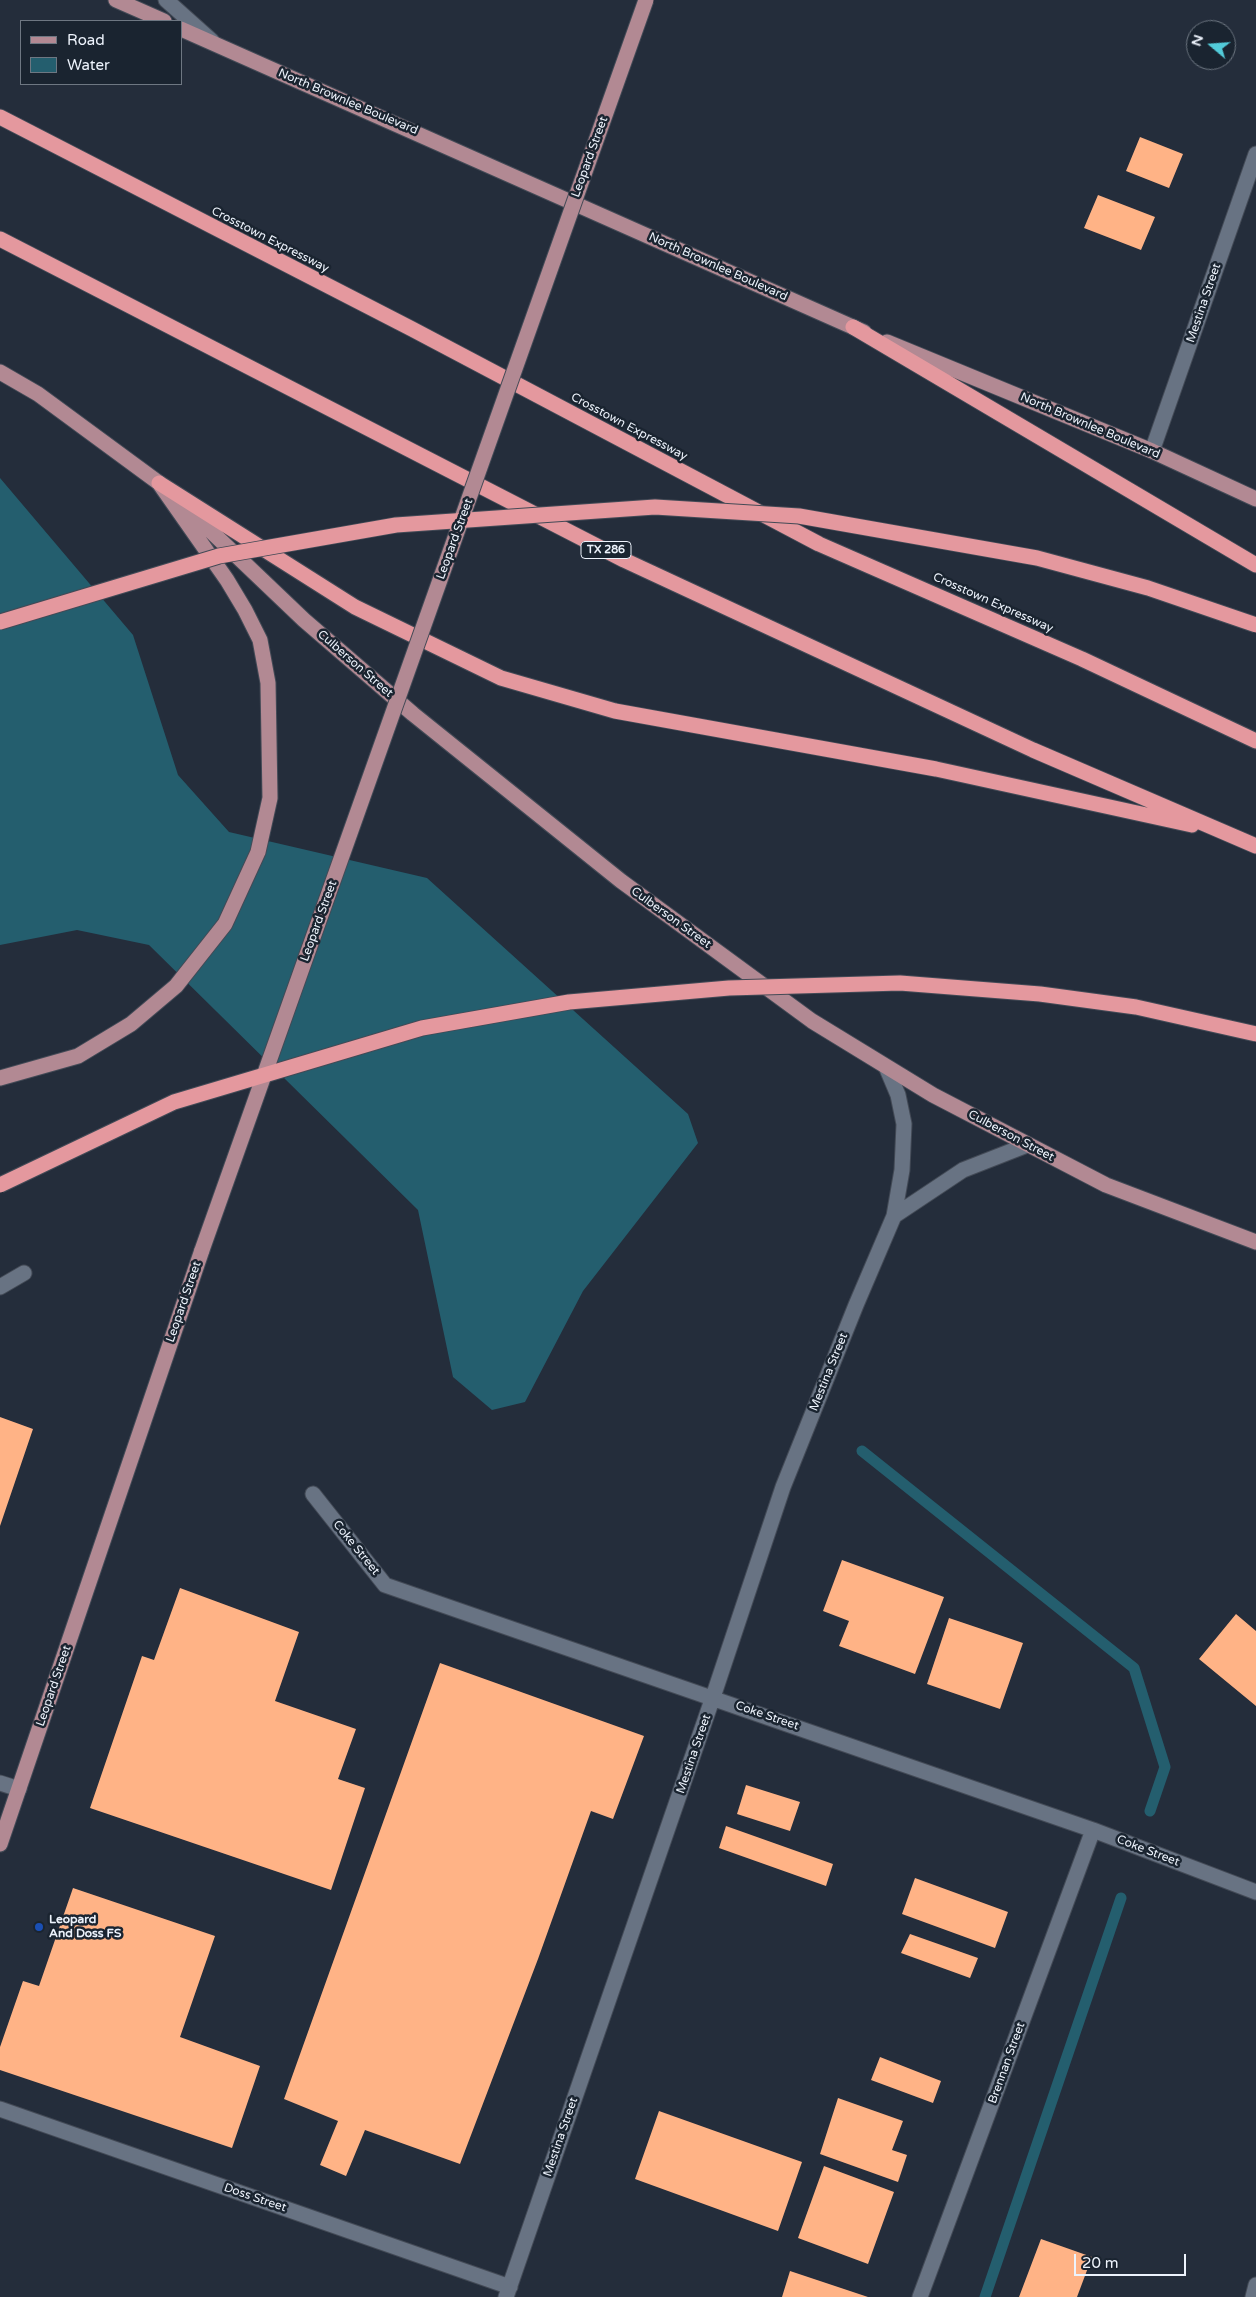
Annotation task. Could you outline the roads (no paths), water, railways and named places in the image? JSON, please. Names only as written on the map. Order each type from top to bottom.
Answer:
[{"type":"highway","name":"Crosstown Expressway","points":[[0,117],[420,334],[818,544],[1082,659],[1256,741]]},
{"type":"highway","name":"TX 286","points":[[0,238],[624,560],[1024,746],[1256,846]]},
{"type":"highway","points":[[853,327],[1256,565]]},
{"type":"highway","points":[[159,483],[355,607],[501,678],[615,711],[936,769],[1226,832]]},
{"type":"highway","points":[[0,622],[219,556],[396,524],[656,507],[799,516],[1037,558],[1148,588],[1256,625]]},
{"type":"highway","points":[[0,1185],[174,1102],[422,1028],[569,1002],[729,988],[900,983],[1040,994],[1136,1007],[1256,1034]]},
{"type":"main road","points":[[116,0],[162,20]]},
{"type":"main road","name":"Leopard Street","points":[[0,1844],[202,1250],[646,0]]},
{"type":"main road","name":"North Brownlee Boulevard","points":[[182,29],[415,131],[853,327],[1152,451],[1256,499]]},
{"type":"main road","points":[[0,372],[38,394],[159,483],[236,595],[260,640],[268,683],[270,798],[258,852],[225,924],[176,986],[131,1024],[78,1056],[0,1078]]},
{"type":"main road","name":"Culberson Street","points":[[159,483],[304,620],[421,720],[621,881],[812,1021],[887,1069],[1027,1145],[1106,1185],[1256,1242]]},
{"type":"street","points":[[166,0],[214,44]]},
{"type":"street","name":"Mestina Street","points":[[1152,451],[1256,154]]},
{"type":"street","name":"Mestina Street","points":[[508,2292],[713,1697],[783,1487],[894,1216],[902,1170],[904,1124],[898,1095],[887,1069]]},
{"type":"street","points":[[894,1216],[963,1170],[1027,1145]]},
{"type":"street","points":[[0,1287],[24,1273]]},
{"type":"street","name":"Coke Street","points":[[312,1494],[385,1585],[1093,1830],[1256,1892]]},
{"type":"street","points":[[0,1783],[18,1789]]},
{"type":"street","name":"Brennan Street","points":[[920,2297],[1093,1830]]},
{"type":"street","name":"Doss Street","points":[[0,2109],[508,2292]]},
{"type":"street","points":[[1253,2297],[1256,2285]]},
{"type":"water","points":[[0,478],[133,635],[178,775],[229,832],[427,878],[688,1114],[698,1143],[583,1291],[525,1402],[492,1410],[453,1377],[418,1210],[149,945],[77,930],[0,945]]},
{"type":"waterway","points":[[862,1451],[1134,1668],[1165,1767],[1150,1811]]},
{"type":"waterway","points":[[985,2297],[1121,1898]]},
{"type":"place","name":"Leopard And Doss FS","points":[[39,1927]]}]
